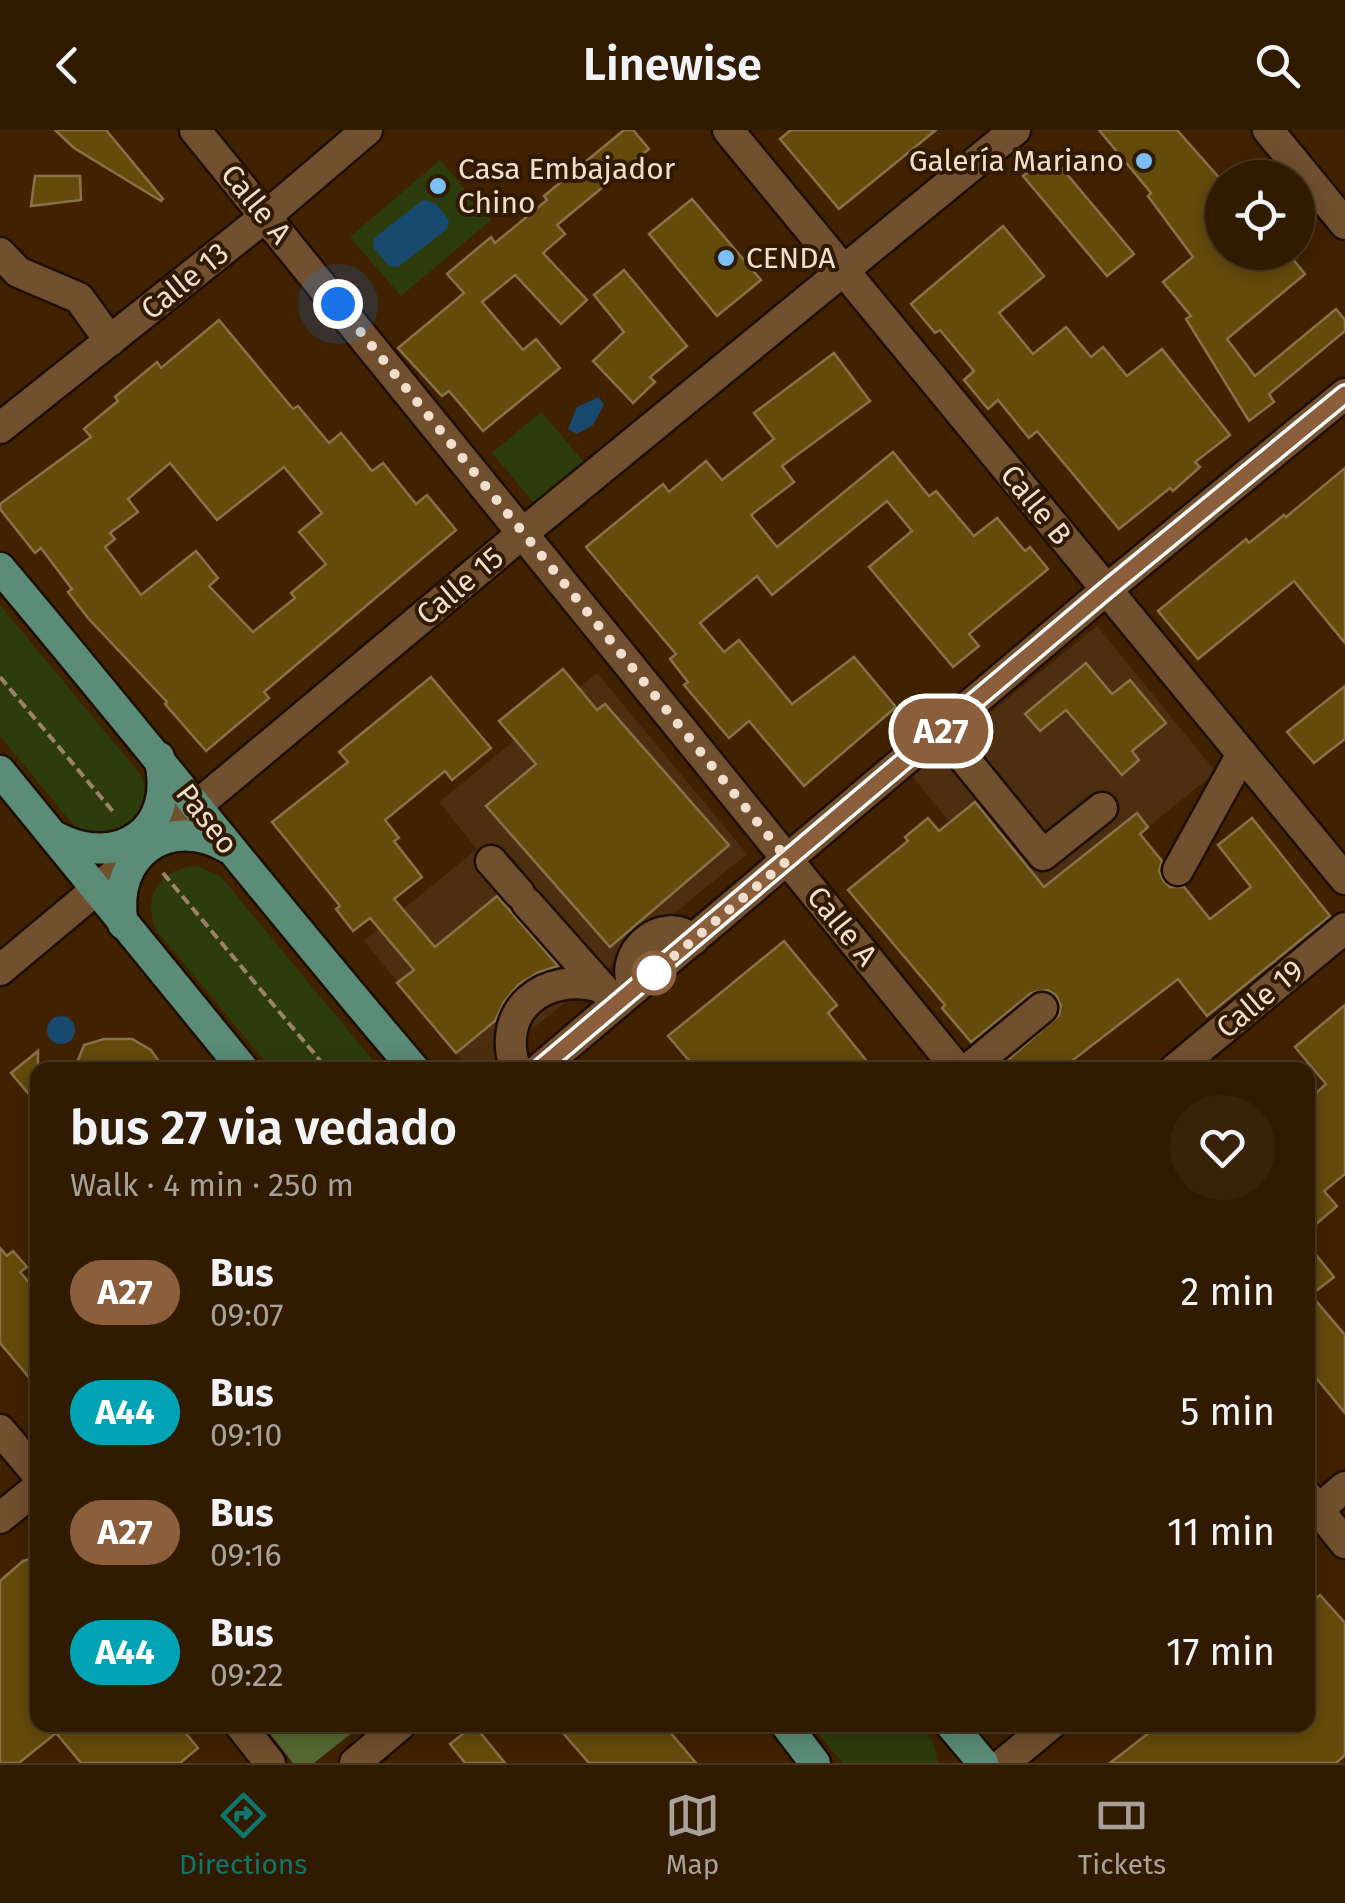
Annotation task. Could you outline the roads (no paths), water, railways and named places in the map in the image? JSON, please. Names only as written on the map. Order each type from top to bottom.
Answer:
[{"type":"main road","name":"Paseo","points":[[0,568],[408,1062]]},
{"type":"main road","points":[[123,924],[122,882],[163,800],[165,778],[159,756]]},
{"type":"main road","points":[[0,771],[237,1062]]},
{"type":"main road","points":[[56,837],[75,847],[97,851],[190,834],[212,839],[231,850]]},
{"type":"main road","points":[[792,1732],[816,1763]]},
{"type":"main road","points":[[959,1741],[983,1763]]},
{"type":"street","name":"Calle A","points":[[195,130],[952,1062]]},
{"type":"street","name":"Calle 13","points":[[0,428],[266,216],[367,130]]},
{"type":"street","name":"Calle B","points":[[728,130],[1345,879]]},
{"type":"street","name":"Calle 15","points":[[0,970],[96,890],[140,845],[196,806],[1015,130]]},
{"type":"street","points":[[1268,130],[1345,224]]},
{"type":"street","points":[[0,253],[18,272],[79,298],[110,341]]},
{"type":"street","points":[[546,1062],[618,993],[693,940],[1106,590],[1345,394]]},
{"type":"street","points":[[941,730],[1042,856],[1102,808]]},
{"type":"street","points":[[1178,870],[1242,754]]},
{"type":"street","points":[[491,862],[618,993]]},
{"type":"street","name":"Calle 19","points":[[1184,1062],[1345,928]]},
{"type":"street","points":[[514,1062],[510,1038],[516,1015],[550,985],[569,982],[618,993]]},
{"type":"street","points":[[977,1062],[1042,1008]]},
{"type":"street","points":[[0,1430],[30,1466]]},
{"type":"street","points":[[1315,1506],[1345,1487]]},
{"type":"street","points":[[0,1518],[30,1494]]},
{"type":"street","points":[[1315,1513],[1345,1544]]},
{"type":"street","points":[[246,1732],[270,1763]]},
{"type":"street","points":[[355,1763],[392,1732]]},
{"type":"street","points":[[1004,1763],[1042,1732]]},
{"type":"water","points":[[423,200],[435,203],[449,220],[447,229],[398,267],[389,266],[373,247],[374,238]]},
{"type":"water","points":[[599,397],[604,405],[593,425],[577,434],[568,429],[577,407]]},
{"type":"water","points":[[61,1016],[71,1020],[75,1030],[71,1040],[61,1044],[51,1040],[47,1030],[51,1020]]},
{"type":"place","name":"Galería Mariano","points":[[1144,161]]},
{"type":"place","name":"Casa Embajador Chino","points":[[438,186]]},
{"type":"place","name":"CENDA","points":[[726,258]]}]
